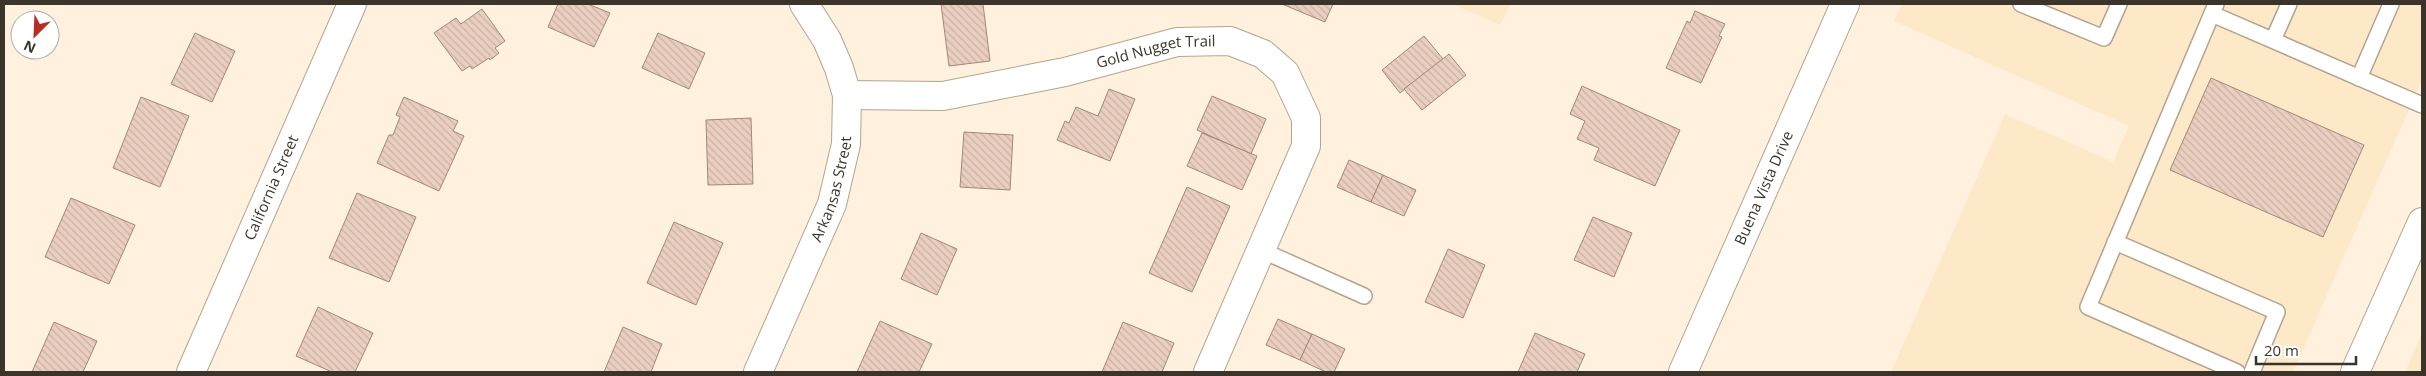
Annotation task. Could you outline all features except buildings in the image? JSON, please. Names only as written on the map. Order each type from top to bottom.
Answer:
[{"type":"street","name":"California Street","points":[[191,372],[352,4]]},
{"type":"street","name":"Arkansas Street","points":[[758,372],[832,204],[846,144],[847,96],[839,68],[827,40],[804,4]]},
{"type":"street","name":"Buena Vista Drive","points":[[1683,372],[1846,4]]},
{"type":"street","name":"Gold Nugget Trail","points":[[847,96],[943,96],[1065,72],[1177,42],[1230,41],[1264,54],[1285,74],[1306,118],[1306,146],[1208,372]]},
{"type":"street","points":[[2356,372],[2422,222]]},
{"type":"lane","points":[[2021,4],[2104,38],[2120,4]]},
{"type":"lane","points":[[2273,40],[2288,4]]},
{"type":"lane","points":[[2360,78],[2391,4]]},
{"type":"lane","points":[[2237,372],[2088,307],[2214,9],[2273,40],[2422,106]]},
{"type":"lane","points":[[2115,242],[2277,312],[2252,372]]},
{"type":"lane","points":[[1261,250],[1364,296]]},
{"type":"shaded area","points":[[1452,4],[1510,4],[1500,25]]},
{"type":"shaded area","points":[[1902,4],[2422,4],[2422,80],[2293,372],[1891,372],[2005,114],[2113,162],[2129,126],[1894,21]]},
{"type":"shaded area","points":[[2422,334],[2422,372],[2405,372]]}]
